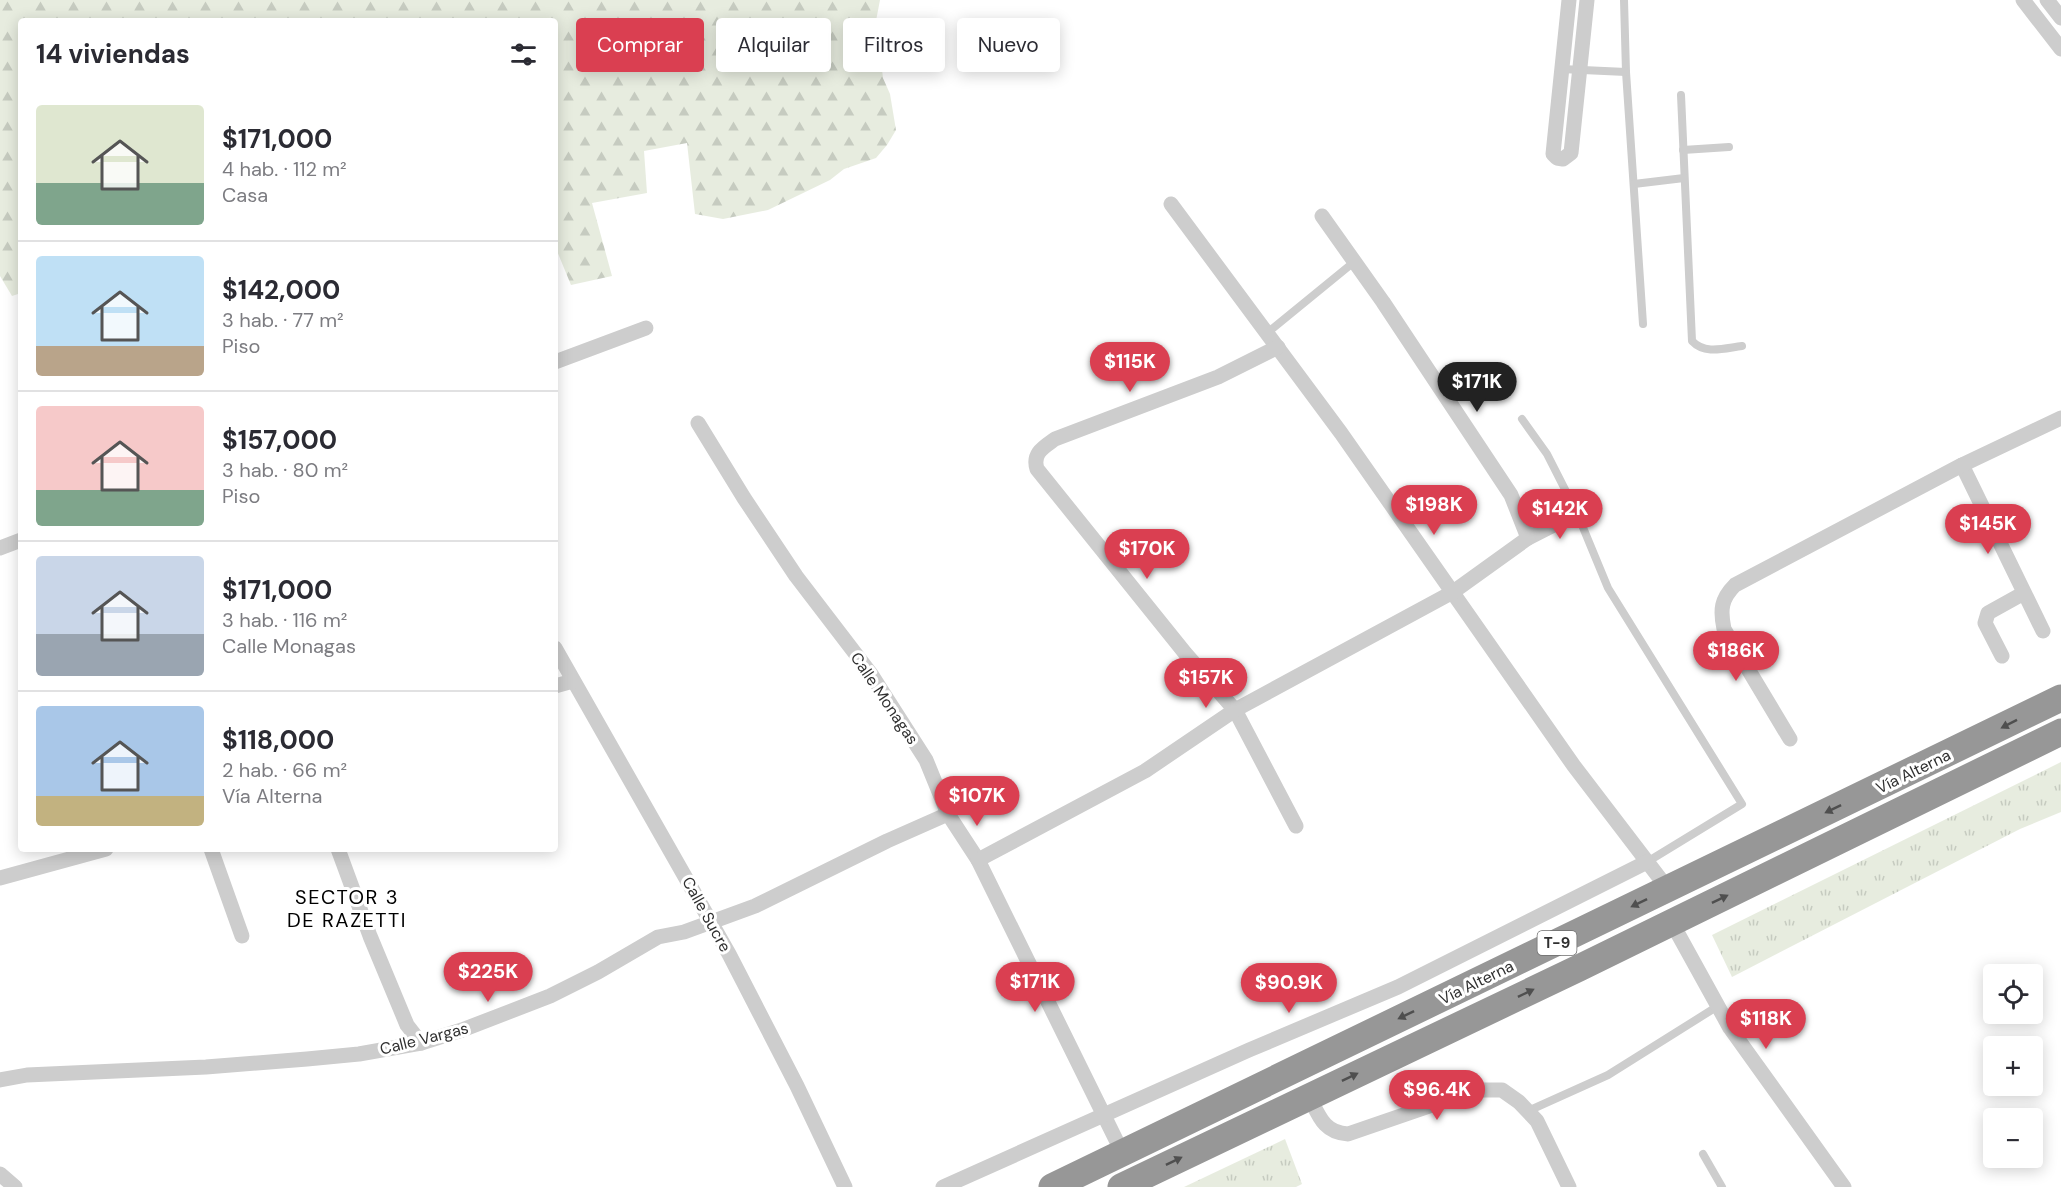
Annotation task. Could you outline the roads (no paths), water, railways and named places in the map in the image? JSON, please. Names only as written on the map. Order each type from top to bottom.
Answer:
[{"type":"highway","name":"Vía Alterna","points":[[1052,1187],[2061,698]]},
{"type":"highway","name":"Vía Alterna","points":[[1121,1187],[1671,923],[2061,732]]},
{"type":"street","points":[[1569,0],[1553,154],[1560,159],[1565,159],[1571,153],[1587,0]]},
{"type":"street","points":[[2024,0],[2061,49]]},
{"type":"street","points":[[2047,0],[2061,18]]},
{"type":"street","points":[[1171,204],[1341,433],[1574,766],[1668,889]]},
{"type":"street","points":[[1322,216],[1511,495],[1528,538]]},
{"type":"street","points":[[558,361],[646,328]]},
{"type":"street","points":[[1278,347],[1218,377],[1055,439],[1040,450],[1035,460],[1037,469],[1185,654],[1235,710],[1296,826]]},
{"type":"street","points":[[1790,739],[1724,629],[1720,611],[1726,595],[1735,585],[1962,465],[2061,418]]},
{"type":"street","name":"Calle Monagas","points":[[698,423],[796,576],[878,684],[926,760],[948,814],[978,860],[1122,1152]]},
{"type":"street","points":[[1962,465],[2043,631]]},
{"type":"street","points":[[978,860],[1145,771],[1235,710],[1453,592],[1528,538],[1577,513]]},
{"type":"street","points":[[0,548],[18,541]]},
{"type":"street","points":[[2002,656],[1985,623],[1988,613],[2024,593]]},
{"type":"street","name":"Calle Sucre","points":[[558,654],[712,922],[797,1086],[845,1187]]},
{"type":"street","points":[[558,685],[573,681]]},
{"type":"street","name":"Calle Vargas","points":[[0,1080],[27,1075],[206,1067],[359,1054],[420,1043],[462,1030],[550,996],[658,938],[684,932],[755,906],[887,841],[948,814]]},
{"type":"street","points":[[0,878],[95,852]]},
{"type":"street","points":[[212,852],[242,936]]},
{"type":"street","points":[[339,852],[370,936],[403,1015],[420,1043]]},
{"type":"street","points":[[943,1187],[1103,1114],[1398,987],[1647,862]]},
{"type":"street","points":[[1671,923],[1730,1028],[1844,1187]]},
{"type":"street","points":[[1309,1096],[1322,1124],[1328,1129],[1348,1134],[1476,1090],[1502,1090],[1528,1111],[1543,1133],[1569,1187]]},
{"type":"street","points":[[0,1174],[15,1187]]},
{"type":"lane","points":[[1624,0],[1626,72],[1642,324]]},
{"type":"lane","points":[[1561,69],[1626,72]]},
{"type":"lane","points":[[1681,95],[1692,340],[1699,347],[1707,350],[1742,346]]},
{"type":"lane","points":[[1683,150],[1729,147]]},
{"type":"lane","points":[[1634,184],[1684,178]]},
{"type":"lane","points":[[1267,333],[1354,262]]},
{"type":"lane","points":[[1522,419],[1547,454],[1577,513],[1608,588],[1742,804],[1647,862]]},
{"type":"lane","points":[[1528,1111],[1608,1075],[1718,1006]]},
{"type":"lane","points":[[1703,1154],[1722,1187]]},
{"type":"district","name":"SECTOR 3 DE RAZETTI","points":[[347,908]]}]
